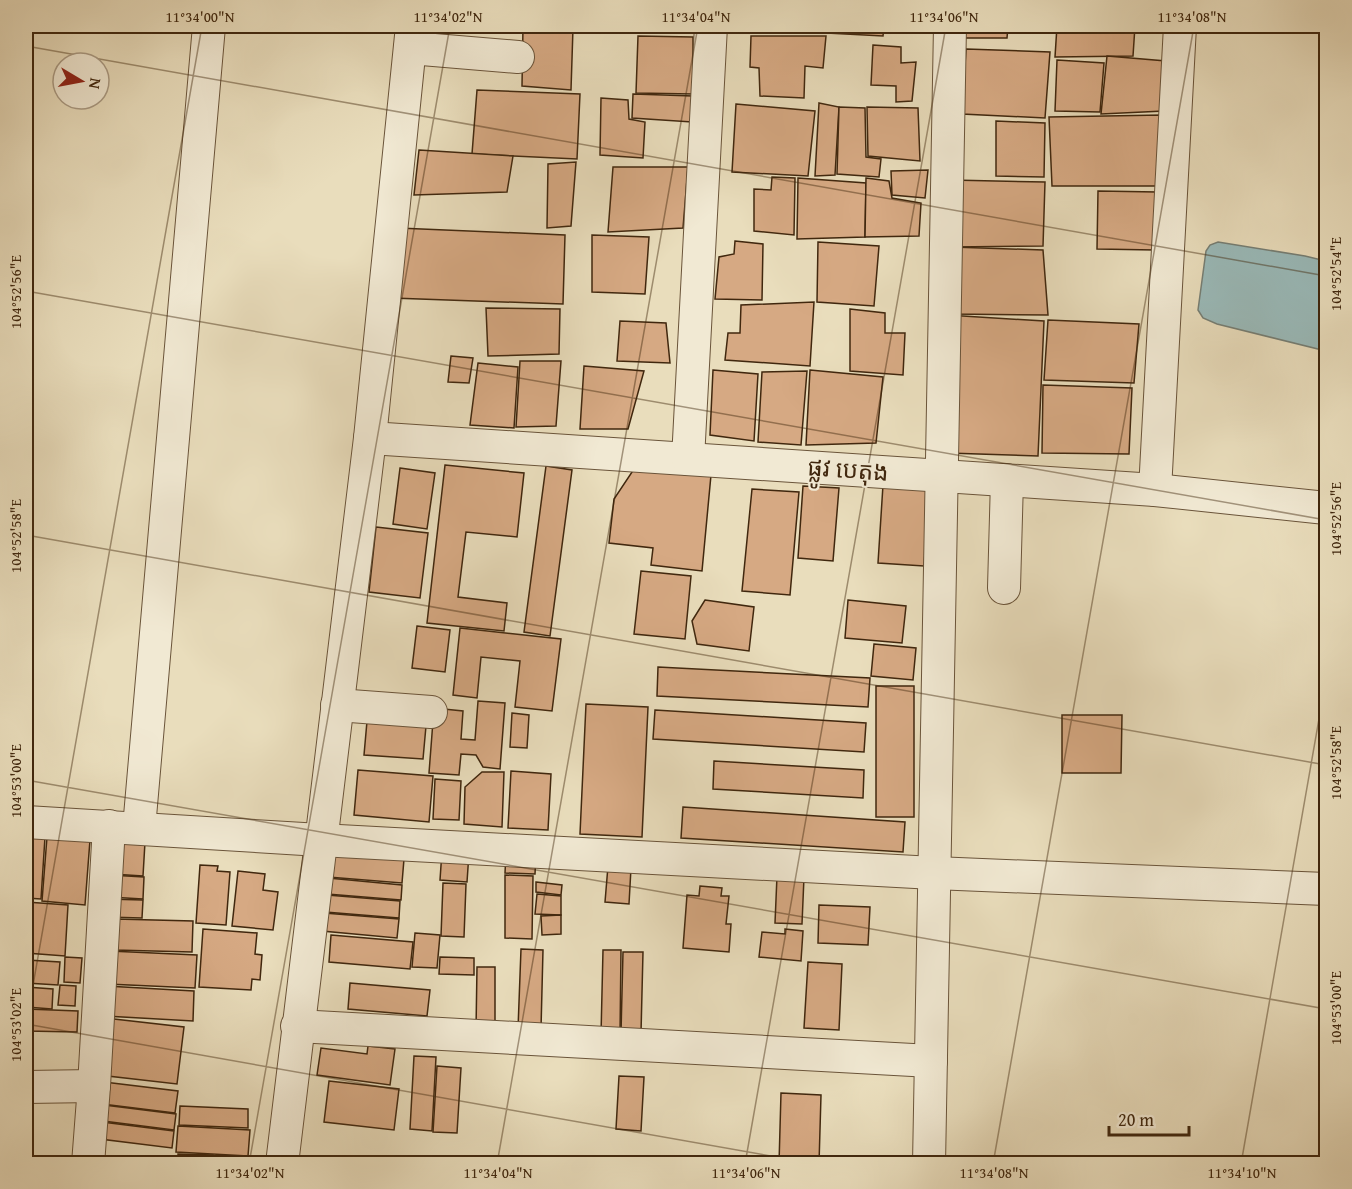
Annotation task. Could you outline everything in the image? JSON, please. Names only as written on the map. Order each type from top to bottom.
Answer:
[{"type":"street","points":[[139,828],[209,26]]},
{"type":"street","points":[[687,459],[711,26]]},
{"type":"street","points":[[929,1164],[950,26]]},
{"type":"street","points":[[1155,490],[1180,26]]},
{"type":"street","points":[[282,1164],[370,438],[411,37],[518,57]]},
{"type":"street","name":"ផ្លូវ បេតុង","points":[[370,438],[1155,490],[1326,508]]},
{"type":"street","points":[[1004,588],[1007,480]]},
{"type":"street","points":[[337,705],[431,712]]},
{"type":"street","points":[[26,822],[934,873],[1326,889]]},
{"type":"street","points":[[88,1164],[108,826]]},
{"type":"street","points":[[297,1026],[931,1061]]},
{"type":"street","points":[[26,1087],[94,1086]]},
{"type":"water","points":[[1218,242],[1326,261],[1326,351],[1217,324],[1203,318],[1198,310],[1206,251],[1210,245]]},
{"type":"building","points":[[586,26],[693,26],[693,32],[586,33]]},
{"type":"building","points":[[761,26],[790,26],[790,31],[761,31]]},
{"type":"building","points":[[828,26],[884,26],[883,36],[827,33]]},
{"type":"building","points":[[963,26],[1008,26],[1007,38],[964,38]]},
{"type":"building","points":[[1057,26],[1135,26],[1133,56],[1055,57]]},
{"type":"building","points":[[523,27],[573,28],[571,90],[522,86]]},
{"type":"building","points":[[638,36],[693,37],[693,94],[636,93]]},
{"type":"building","points":[[751,36],[826,36],[823,68],[805,66],[804,98],[760,96],[759,68],[750,67]]},
{"type":"building","points":[[873,45],[901,47],[901,63],[916,62],[912,101],[896,102],[896,86],[871,85]]},
{"type":"building","points":[[966,49],[1050,52],[1045,118],[962,114]]},
{"type":"building","points":[[1107,56],[1166,61],[1164,111],[1101,114]]},
{"type":"building","points":[[1057,60],[1104,63],[1100,112],[1055,111]]},
{"type":"building","points":[[477,90],[580,94],[577,159],[472,154]]},
{"type":"building","points":[[633,94],[693,96],[692,122],[632,118]]},
{"type":"building","points":[[601,98],[628,100],[629,119],[645,122],[643,158],[600,155]]},
{"type":"building","points":[[819,103],[839,107],[835,175],[815,176]]},
{"type":"building","points":[[736,104],[815,111],[808,176],[732,172]]},
{"type":"building","points":[[839,107],[865,108],[866,157],[881,159],[879,177],[837,174]]},
{"type":"building","points":[[867,107],[918,108],[920,161],[868,156]]},
{"type":"building","points":[[1162,115],[1157,186],[1052,186],[1049,117]]},
{"type":"building","points":[[996,121],[1045,123],[1044,177],[996,176]]},
{"type":"building","points":[[419,150],[513,156],[507,192],[414,195]]},
{"type":"building","points":[[576,162],[571,226],[547,228],[548,164]]},
{"type":"building","points":[[613,167],[688,167],[683,228],[608,232]]},
{"type":"building","points":[[928,170],[925,198],[892,195],[891,171]]},
{"type":"building","points":[[772,177],[795,178],[794,235],[754,231],[754,189],[771,190]]},
{"type":"building","points":[[798,178],[866,183],[865,237],[797,239]]},
{"type":"building","points":[[866,178],[889,181],[892,198],[921,203],[919,236],[865,237]]},
{"type":"building","points":[[951,180],[1045,182],[1043,246],[952,247]]},
{"type":"building","points":[[1098,191],[1157,192],[1155,250],[1097,249]]},
{"type":"building","points":[[398,228],[565,235],[563,304],[392,298]]},
{"type":"building","points":[[592,235],[649,237],[645,294],[592,292]]},
{"type":"building","points":[[735,241],[763,244],[762,300],[715,299],[719,257],[734,254]]},
{"type":"building","points":[[818,242],[879,246],[874,306],[817,302]]},
{"type":"building","points":[[952,247],[1043,250],[1048,315],[951,314]]},
{"type":"building","points":[[814,302],[810,366],[725,360],[728,333],[740,333],[741,305]]},
{"type":"building","points":[[486,308],[560,309],[559,354],[488,356]]},
{"type":"building","points":[[850,309],[885,313],[885,333],[905,333],[903,375],[850,371]]},
{"type":"building","points":[[947,315],[1044,321],[1038,456],[947,453]]},
{"type":"building","points":[[1048,320],[1139,324],[1134,383],[1044,380]]},
{"type":"building","points":[[620,321],[666,323],[670,363],[617,361]]},
{"type":"building","points":[[451,356],[473,358],[469,383],[448,382]]},
{"type":"building","points":[[520,361],[561,361],[556,426],[516,427]]},
{"type":"building","points":[[478,363],[518,367],[514,428],[470,425]]},
{"type":"building","points":[[584,366],[644,371],[628,429],[580,429]]},
{"type":"building","points":[[713,370],[758,374],[754,441],[710,435]]},
{"type":"building","points":[[810,370],[883,377],[876,443],[806,445]]},
{"type":"building","points":[[807,371],[801,445],[758,442],[762,372]]},
{"type":"building","points":[[1043,385],[1132,388],[1129,454],[1042,453]]},
{"type":"building","points":[[445,465],[524,473],[517,537],[466,532],[458,597],[507,603],[504,631],[427,623]]},
{"type":"building","points":[[546,466],[572,470],[550,636],[524,632]]},
{"type":"building","points":[[400,468],[435,473],[427,529],[393,524]]},
{"type":"building","points":[[634,469],[711,475],[702,571],[651,565],[653,548],[609,543],[614,499]]},
{"type":"building","points":[[883,485],[930,488],[924,566],[878,563]]},
{"type":"building","points":[[803,486],[839,488],[833,561],[798,558]]},
{"type":"building","points":[[752,489],[799,492],[790,595],[742,591]]},
{"type":"building","points":[[376,527],[428,533],[420,598],[369,592]]},
{"type":"building","points":[[641,571],[691,576],[685,639],[634,634]]},
{"type":"building","points":[[705,600],[754,607],[749,651],[697,644],[692,621]]},
{"type":"building","points":[[848,600],[906,606],[902,643],[845,638]]},
{"type":"building","points":[[417,626],[450,630],[445,672],[412,668]]},
{"type":"building","points":[[460,628],[561,639],[552,711],[515,707],[520,661],[481,657],[477,698],[453,695]]},
{"type":"building","points":[[874,644],[916,648],[913,680],[871,676]]},
{"type":"building","points":[[658,667],[870,678],[868,707],[657,696]]},
{"type":"building","points":[[876,686],[914,686],[914,817],[876,817]]},
{"type":"building","points":[[478,701],[505,703],[500,769],[483,767],[476,755],[461,754],[459,775],[429,773],[434,708],[463,711],[461,739],[475,740]]},
{"type":"building","points":[[586,704],[648,707],[642,837],[580,834]]},
{"type":"building","points":[[368,710],[427,715],[423,759],[364,755]]},
{"type":"building","points":[[655,710],[866,723],[864,752],[653,739]]},
{"type":"building","points":[[512,713],[529,715],[527,748],[510,747]]},
{"type":"building","points":[[1062,715],[1122,715],[1121,773],[1062,773]]},
{"type":"building","points":[[714,761],[864,770],[863,798],[713,789]]},
{"type":"building","points":[[358,770],[433,776],[429,822],[354,815]]},
{"type":"building","points":[[511,771],[551,774],[548,830],[508,828]]},
{"type":"building","points":[[482,772],[504,772],[502,827],[464,824],[465,787]]},
{"type":"building","points":[[435,779],[461,781],[459,820],[433,819]]},
{"type":"building","points":[[683,807],[905,822],[903,852],[681,838]]},
{"type":"building","points":[[26,835],[45,837],[41,899],[26,898]]},
{"type":"building","points":[[47,837],[90,840],[85,905],[42,901]]},
{"type":"building","points":[[114,841],[145,842],[143,876],[112,874]]},
{"type":"building","points":[[442,851],[469,853],[467,882],[440,880]]},
{"type":"building","points":[[331,853],[404,859],[402,883],[328,877]]},
{"type":"building","points":[[506,853],[536,854],[535,874],[505,873]]},
{"type":"building","points":[[200,865],[218,866],[217,871],[230,872],[226,925],[196,923]]},
{"type":"building","points":[[608,866],[631,868],[629,904],[605,902]]},
{"type":"building","points":[[238,871],[265,874],[263,890],[278,892],[273,930],[232,926]]},
{"type":"building","points":[[110,875],[144,877],[143,899],[109,897]]},
{"type":"building","points":[[505,875],[533,876],[532,939],[505,938]]},
{"type":"building","points":[[777,876],[804,877],[802,924],[775,923]]},
{"type":"building","points":[[328,878],[402,885],[401,900],[327,894]]},
{"type":"building","points":[[536,882],[562,885],[561,895],[536,892]]},
{"type":"building","points":[[443,883],[466,884],[464,937],[441,936]]},
{"type":"building","points":[[700,886],[722,888],[721,896],[729,896],[726,924],[731,924],[729,952],[683,948],[687,895],[699,896]]},
{"type":"building","points":[[537,894],[561,896],[561,915],[535,914]]},
{"type":"building","points":[[327,895],[400,901],[399,918],[325,912]]},
{"type":"building","points":[[107,899],[143,900],[142,918],[106,917]]},
{"type":"building","points":[[26,902],[68,905],[65,956],[26,953]]},
{"type":"building","points":[[819,905],[870,907],[868,945],[818,943]]},
{"type":"building","points":[[324,913],[399,919],[397,938],[322,931]]},
{"type":"building","points":[[561,915],[561,934],[542,935],[541,916]]},
{"type":"building","points":[[115,919],[193,921],[192,952],[114,950]]},
{"type":"building","points":[[203,929],[257,933],[255,954],[262,955],[260,980],[252,979],[251,990],[199,987]]},
{"type":"building","points":[[785,929],[803,931],[801,961],[759,957],[762,932],[785,934]]},
{"type":"building","points":[[415,933],[440,935],[437,968],[412,967]]},
{"type":"building","points":[[331,935],[413,942],[410,969],[329,962]]},
{"type":"building","points":[[521,949],[543,950],[541,1029],[518,1029]]},
{"type":"building","points":[[603,950],[621,950],[620,1036],[601,1035]]},
{"type":"building","points":[[109,951],[197,955],[195,988],[107,984]]},
{"type":"building","points":[[623,952],[643,952],[641,1033],[621,1033]]},
{"type":"building","points":[[65,957],[82,958],[80,983],[64,982]]},
{"type":"building","points":[[440,957],[474,958],[474,975],[439,974]]},
{"type":"building","points":[[27,960],[60,962],[58,985],[26,983]]},
{"type":"building","points":[[808,962],[842,964],[839,1030],[804,1028]]},
{"type":"building","points":[[477,967],[495,967],[495,1030],[476,1030]]},
{"type":"building","points":[[350,983],[430,990],[427,1016],[348,1009]]},
{"type":"building","points":[[60,985],[76,986],[75,1006],[58,1005]]},
{"type":"building","points":[[106,986],[194,991],[193,1021],[105,1016]]},
{"type":"building","points":[[26,987],[53,989],[52,1009],[26,1007]]},
{"type":"building","points":[[26,1009],[78,1011],[77,1032],[26,1031]]},
{"type":"building","points":[[105,1018],[184,1027],[177,1084],[99,1075]]},
{"type":"building","points":[[368,1046],[395,1049],[390,1085],[317,1075],[321,1048],[367,1054]]},
{"type":"building","points":[[414,1056],[436,1057],[432,1131],[410,1129]]},
{"type":"building","points":[[437,1066],[461,1068],[457,1133],[433,1132]]},
{"type":"building","points":[[619,1076],[644,1077],[641,1131],[616,1129]]},
{"type":"building","points":[[329,1081],[399,1089],[394,1130],[324,1122]]},
{"type":"building","points":[[104,1082],[178,1091],[175,1113],[102,1104]]},
{"type":"building","points":[[781,1093],[821,1095],[819,1164],[779,1164]]},
{"type":"building","points":[[104,1105],[176,1114],[174,1130],[103,1121]]},
{"type":"building","points":[[180,1106],[248,1109],[248,1128],[179,1125]]},
{"type":"building","points":[[102,1122],[174,1131],[172,1148],[100,1139]]},
{"type":"building","points":[[178,1126],[250,1130],[248,1156],[176,1152]]},
{"type":"building","points":[[178,1154],[213,1155],[213,1164],[178,1164]]}]
